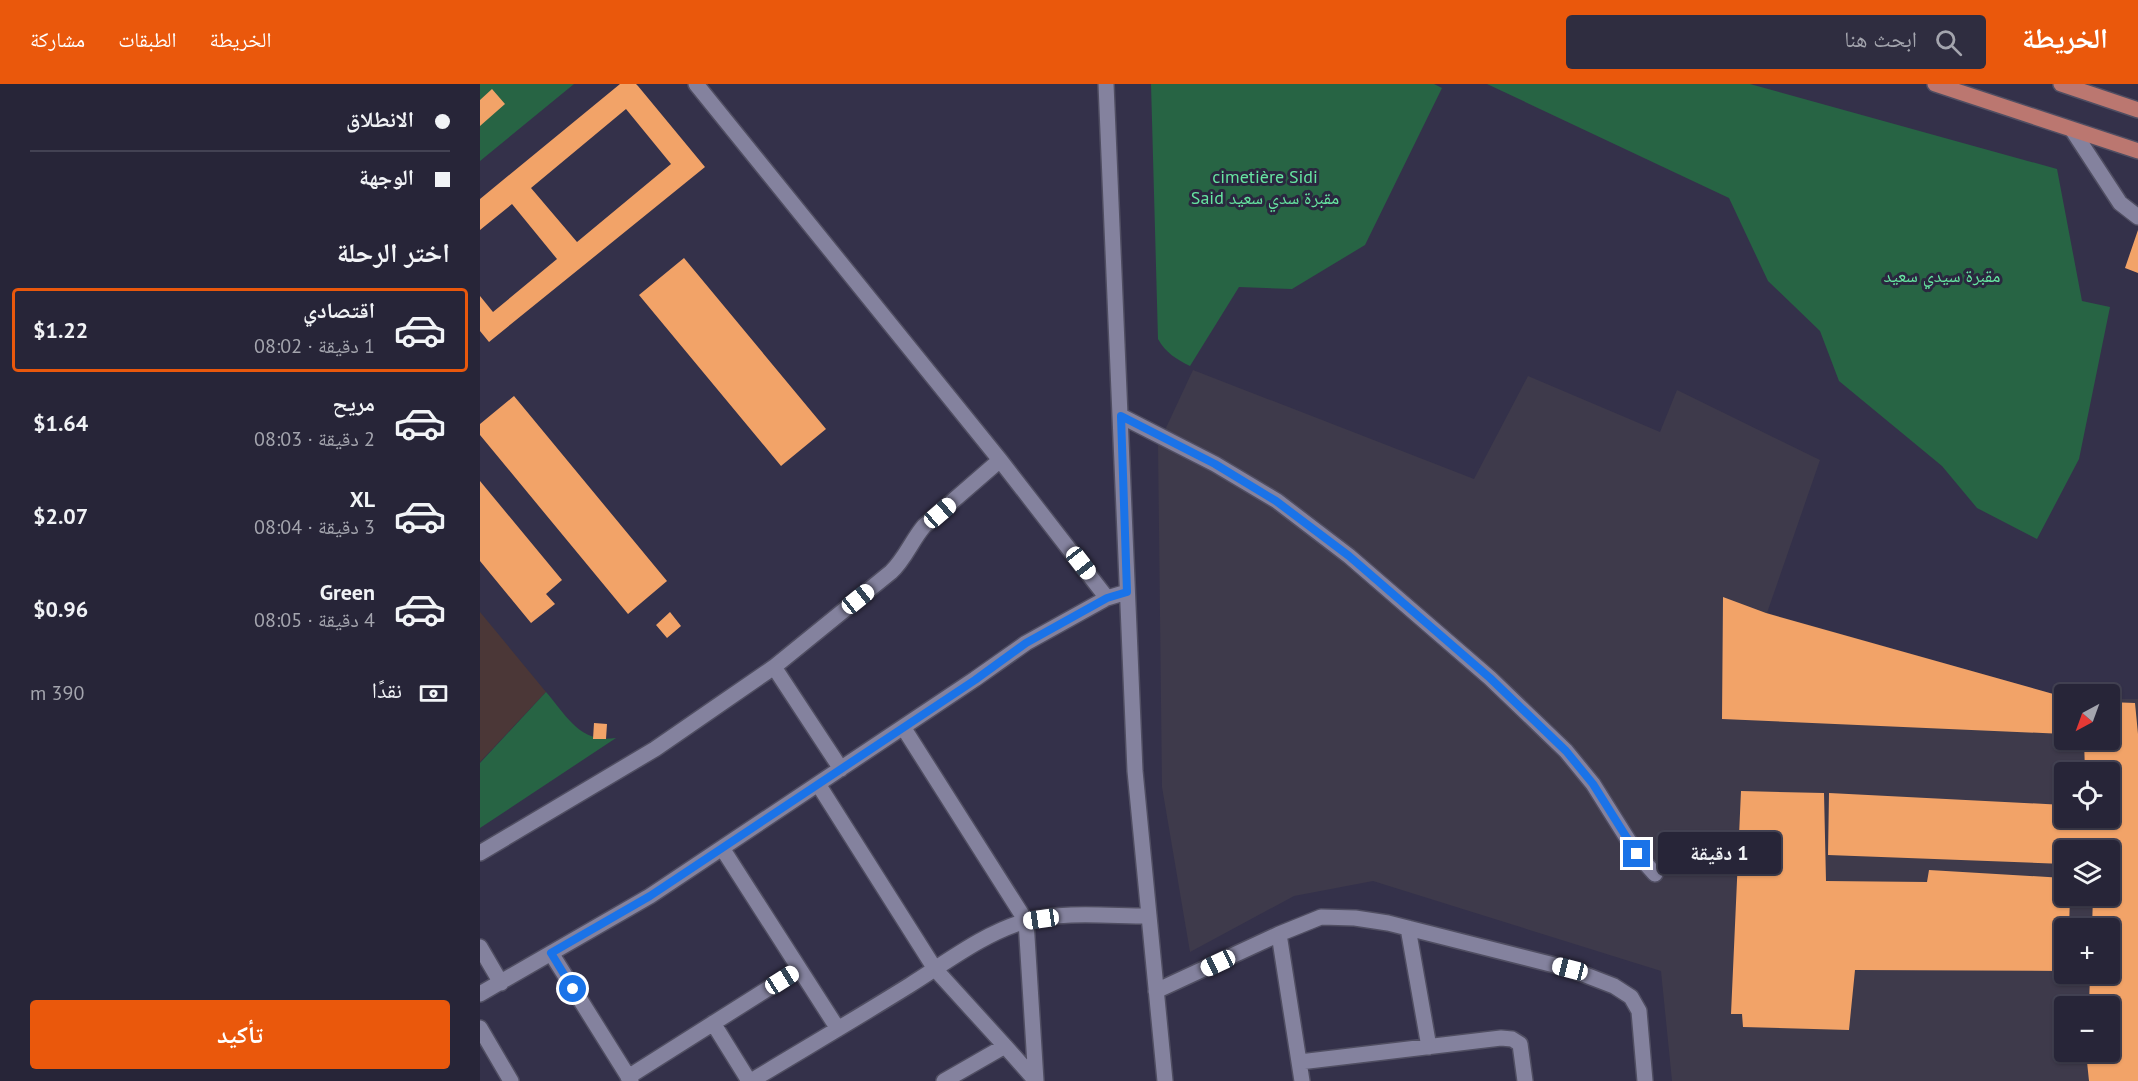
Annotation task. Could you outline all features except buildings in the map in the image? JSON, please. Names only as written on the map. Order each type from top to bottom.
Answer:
[{"type":"main road","points":[[1935,84],[2138,151]]},
{"type":"main road","points":[[2061,84],[2138,110]]},
{"type":"street","points":[[696,84],[1000,460],[1107,598]]},
{"type":"street","points":[[1106,84],[1136,771],[1165,1081]]},
{"type":"street","points":[[2073,131],[2120,203],[2138,217]]},
{"type":"street","points":[[1121,416],[1215,464],[1266,495],[1349,556],[1490,678],[1566,751],[1593,784],[1637,854],[1656,874]]},
{"type":"street","points":[[480,853],[655,748],[774,667],[891,572],[924,526],[1000,460]]},
{"type":"street","points":[[480,994],[650,896],[1026,643],[1107,598],[1127,592]]},
{"type":"street","points":[[774,667],[841,769]]},
{"type":"street","points":[[903,727],[1026,921],[1036,1081]]},
{"type":"street","points":[[818,784],[935,969],[1036,1081]]},
{"type":"street","points":[[722,848],[838,1029]]},
{"type":"street","points":[[713,1023],[750,1081],[976,943],[1026,921],[1055,917],[1148,916]]},
{"type":"street","points":[[1156,992],[1279,934],[1321,917],[1355,918],[1408,928],[1570,969],[1614,986],[1630,997],[1640,1011],[1645,1081]]},
{"type":"street","points":[[1408,928],[1429,1047]]},
{"type":"street","points":[[1279,934],[1302,1081]]},
{"type":"street","points":[[480,947],[501,982]]},
{"type":"street","points":[[551,953],[629,1079],[799,969]]},
{"type":"street","points":[[480,1028],[511,1081]]},
{"type":"street","points":[[1300,1062],[1501,1038],[1512,1039],[1520,1044],[1525,1081]]},
{"type":"street","points":[[944,1081],[1005,1046]]},
{"type":"shaded area","points":[[1193,370],[1474,479],[1528,376],[1660,432],[1677,390],[1820,460],[1767,613],[2054,694],[2054,750],[2120,750],[2120,699],[2138,699],[2138,1081],[1672,1081],[1661,971],[1373,881],[1294,896],[1190,952],[1162,787],[1158,445]]},
{"type":"shaded area","points":[[480,612],[546,692],[480,762]]},
{"type":"green space","points":[[480,84],[574,84],[480,161]]},
{"type":"green space","name":"cimetière Sidi Said مقبرة سدي سعيد","points":[[1151,84],[1434,84],[1442,88],[1365,245],[1292,289],[1239,287],[1190,366],[1172,355],[1158,339]]},
{"type":"green space","name":"مقبرة سيدي سعيد","points":[[1487,84],[1750,84],[2057,169],[2082,301],[2110,307],[2079,459],[2037,539],[1977,508],[1942,466],[1839,381],[1820,331],[1768,281],[1729,198]]},
{"type":"green space","points":[[546,692],[568,719],[584,732],[593,737],[616,738],[480,828],[480,763]]},
{"type":"route","points":[[573,989],[551,953],[650,896],[975,680],[1026,643],[1107,598],[1127,592],[1121,416],[1215,464],[1276,501],[1349,556],[1490,678],[1566,751],[1593,784],[1637,854]]}]
